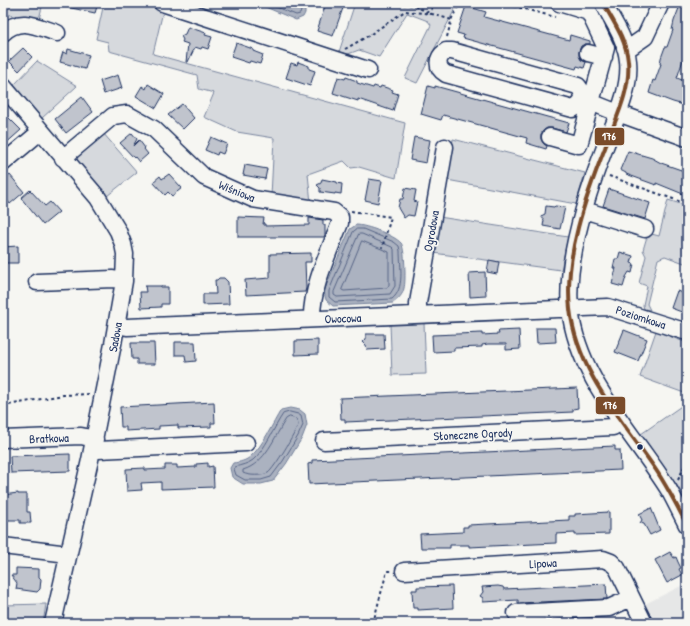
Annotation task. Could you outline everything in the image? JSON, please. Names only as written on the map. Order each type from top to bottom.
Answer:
[{"type":"street","points":[[162,3],[368,70]]},
{"type":"street","points":[[550,137],[579,145],[587,100],[604,57],[606,48],[589,12],[561,3]]},
{"type":"street","points":[[603,3],[622,38],[628,60],[628,81],[584,210],[571,268],[570,308],[574,330],[582,358],[596,385],[669,490],[687,525]]},
{"type":"street","points":[[625,48],[632,46],[645,38],[661,3]]},
{"type":"street","points":[[3,33],[15,24],[23,23],[31,24],[57,33]]},
{"type":"street","points":[[587,100],[573,109],[565,107],[446,74],[441,71],[438,66],[438,60],[441,55],[452,51],[578,86],[587,100],[687,138]]},
{"type":"street","points":[[588,53],[604,57]]},
{"type":"street","name":"Sadowa","points":[[3,86],[98,198],[118,230],[125,254],[124,281],[117,325],[94,444],[53,623]]},
{"type":"street","name":"Wiśniowa","points":[[63,158],[113,116],[127,114],[154,129],[204,177],[253,199],[334,212],[340,217]]},
{"type":"street","points":[[3,163],[41,131]]},
{"type":"street","name":"Ogrodowa","points":[[418,315],[418,303],[445,147]]},
{"type":"street","points":[[584,210],[645,229]]},
{"type":"street","points":[[312,319],[312,310],[321,271],[340,223],[340,217]]},
{"type":"street","points":[[37,282],[113,279],[124,281]]},
{"type":"street","name":"Poziomkowa","points":[[570,308],[608,307],[687,332]]},
{"type":"street","name":"Owocowa","points":[[117,325],[127,327],[570,308]]},
{"type":"street","name":"Słoneczne Ogrody","points":[[324,441],[613,427],[621,422]]},
{"type":"street","name":"Bratkowa","points":[[3,439],[82,436],[94,444],[98,450],[246,443]]},
{"type":"street","points":[[3,546],[68,554]]},
{"type":"street","name":"Lipowa","points":[[404,571],[603,559],[611,562],[616,568],[644,623]]},
{"type":"street","points":[[516,614],[609,608],[632,598]]},
{"type":"path","points":[[386,3],[412,5],[432,14],[452,20]]},
{"type":"path","points":[[431,3],[432,14]]},
{"type":"path","points":[[446,39],[452,20],[460,3]]},
{"type":"path","points":[[337,60],[345,49],[368,36],[405,11],[432,14]]},
{"type":"path","points":[[606,175],[687,204]]},
{"type":"path","points":[[340,217],[350,211],[391,217],[382,248]]},
{"type":"path","points":[[3,406],[63,395],[91,394]]},
{"type":"path","points":[[677,482],[687,461]]},
{"type":"path","points":[[373,623],[387,571]]},
{"type":"shaded area","points":[[3,3],[43,3],[38,23],[3,13]]},
{"type":"shaded area","points":[[104,3],[147,3],[164,7],[153,54],[405,123],[396,178],[359,167],[351,168],[344,161],[308,174],[311,203],[271,196],[274,138],[237,132],[204,117],[214,93],[199,89],[197,75],[109,51],[108,42],[96,39]]},
{"type":"shaded area","points":[[355,3],[458,3],[417,83],[405,78],[431,25],[428,21],[407,13],[379,57],[359,50],[348,54],[339,52]]},
{"type":"shaded area","points":[[37,61],[77,86],[41,119],[14,85]]},
{"type":"shaded area","points":[[103,133],[137,172],[107,196],[77,161],[78,155]]},
{"type":"shaded area","points":[[453,139],[585,173],[576,204],[447,180]]},
{"type":"shaded area","points":[[668,200],[687,206],[687,264],[665,256],[658,259],[647,304],[650,310],[644,309],[643,305],[647,286],[639,283],[646,256],[643,250],[648,233],[659,236]]},
{"type":"shaded area","points":[[439,217],[568,237],[561,270],[433,253]]},
{"type":"shaded area","points":[[424,323],[426,374],[392,375],[390,324]]},
{"type":"shaded area","points":[[656,331],[687,343],[687,394],[640,377]]},
{"type":"shaded area","points":[[687,402],[687,500],[641,434]]},
{"type":"shaded area","points":[[687,583],[687,623],[655,623],[645,604]]},
{"type":"shaded area","points":[[46,604],[43,623],[3,623],[3,605]]},
{"type":"water","points":[[256,3],[296,3],[305,7],[305,13],[303,17],[296,20]]},
{"type":"water","points":[[356,225],[380,231],[401,243],[405,265],[405,285],[401,295],[393,303],[333,306],[326,300],[324,291],[350,229]]},
{"type":"water","points":[[290,408],[300,410],[305,414],[307,425],[302,438],[286,464],[273,481],[261,484],[243,484],[232,477],[230,468],[233,463],[249,458],[263,441],[281,410]]},
{"type":"building","points":[[62,3],[98,3],[95,13],[62,6]]},
{"type":"building","points":[[326,3],[343,8],[333,36],[317,31]]},
{"type":"building","points":[[681,3],[687,3],[687,48],[677,78],[687,82],[687,106],[649,93],[653,80],[655,81],[661,64],[661,58],[665,47],[667,47],[673,30],[674,21]]},
{"type":"building","points":[[466,6],[486,12],[484,17],[569,40],[570,35],[590,41],[590,44],[581,46],[579,51],[581,60],[586,62],[584,68],[577,66],[576,69],[463,38],[464,35],[457,33]]},
{"type":"building","points":[[188,27],[206,33],[205,35],[212,37],[208,49],[195,47],[188,62],[186,62],[188,44],[182,42],[183,40],[181,36],[185,34]]},
{"type":"building","points":[[236,43],[253,49],[253,51],[263,55],[260,64],[250,61],[249,63],[231,57]]},
{"type":"building","points":[[23,48],[32,57],[19,71],[9,61]]},
{"type":"building","points":[[68,49],[89,55],[85,69],[60,62],[63,52],[67,54]]},
{"type":"building","points":[[298,62],[309,66],[309,69],[315,71],[310,86],[286,78],[291,63],[297,65]]},
{"type":"building","points":[[118,75],[122,88],[104,94],[100,81]]},
{"type":"building","points":[[338,77],[345,79],[346,77],[357,81],[357,83],[373,88],[374,86],[380,88],[381,86],[393,90],[392,92],[398,94],[393,111],[358,99],[358,101],[333,93]]},
{"type":"building","points":[[148,84],[164,94],[156,108],[136,96],[142,86],[146,89]]},
{"type":"building","points":[[428,86],[435,88],[435,86],[569,123],[566,132],[552,128],[547,128],[544,130],[541,134],[541,139],[547,146],[546,149],[526,143],[527,138],[443,115],[441,120],[421,114]]},
{"type":"building","points":[[82,97],[93,112],[66,133],[55,119]]},
{"type":"building","points":[[182,104],[194,118],[183,129],[168,115]]},
{"type":"building","points":[[3,112],[21,130],[3,146]]},
{"type":"building","points":[[132,133],[137,139],[133,146],[139,140],[148,154],[139,162],[120,143]]},
{"type":"building","points":[[211,137],[227,144],[223,154],[218,152],[217,155],[205,150]]},
{"type":"building","points":[[414,137],[430,140],[426,163],[410,160]]},
{"type":"building","points":[[628,151],[652,158],[661,163],[687,172],[687,192],[684,191],[683,194],[656,183],[656,185],[626,174],[620,170]]},
{"type":"building","points":[[245,165],[267,169],[265,179],[243,175]]},
{"type":"building","points":[[169,174],[182,188],[172,196],[168,192],[165,195],[153,182],[160,176],[162,179]]},
{"type":"building","points":[[10,175],[24,192],[10,204],[3,195],[3,180]]},
{"type":"building","points":[[322,179],[342,184],[341,194],[320,192],[320,188],[317,185],[321,183]]},
{"type":"building","points":[[369,179],[382,181],[378,203],[365,200]]},
{"type":"building","points":[[405,188],[416,190],[414,201],[417,202],[414,216],[408,215],[404,218],[398,208],[400,199],[403,199]]},
{"type":"building","points":[[609,189],[650,203],[645,219],[603,206]]},
{"type":"building","points":[[30,190],[45,206],[50,202],[59,212],[43,225],[21,198]]},
{"type":"building","points":[[546,206],[565,207],[560,229],[543,226],[544,220],[541,216],[545,214]]},
{"type":"building","points":[[238,217],[264,218],[263,224],[265,224],[265,226],[309,225],[309,218],[323,220],[323,225],[325,225],[325,235],[324,237],[238,237]]},
{"type":"building","points":[[18,246],[18,263],[3,263],[3,247]]},
{"type":"building","points":[[620,252],[633,256],[631,263],[634,264],[632,273],[629,272],[623,287],[612,284],[616,268],[613,268],[615,259],[618,259]]},
{"type":"building","points":[[311,253],[311,262],[305,262],[305,292],[246,295],[245,280],[270,278],[270,254]]},
{"type":"building","points":[[489,260],[499,262],[497,274],[487,272]]},
{"type":"building","points":[[485,272],[486,296],[470,297],[469,273]]},
{"type":"building","points":[[224,278],[228,282],[229,304],[203,305],[203,294],[216,294],[215,280]]},
{"type":"building","points":[[145,286],[168,287],[168,304],[161,304],[161,307],[141,308],[140,292],[146,292]]},
{"type":"building","points":[[677,291],[687,295],[687,314],[671,308]]},
{"type":"building","points":[[536,328],[555,328],[556,342],[537,343]]},
{"type":"building","points":[[519,330],[520,349],[506,350],[506,344],[488,344],[482,345],[482,347],[454,348],[454,351],[433,352],[432,335],[482,333],[482,335],[499,334],[498,331]]},
{"type":"building","points":[[624,330],[647,339],[638,361],[615,352]]},
{"type":"building","points":[[366,334],[384,334],[385,349],[367,350],[366,345],[363,342],[366,339]]},
{"type":"building","points":[[318,340],[318,354],[295,355],[295,341]]},
{"type":"building","points":[[175,342],[195,342],[196,361],[186,362],[185,355],[175,355]]},
{"type":"building","points":[[131,343],[154,343],[155,364],[137,364],[137,359],[132,359]]},
{"type":"building","points":[[577,388],[578,408],[573,409],[573,412],[345,422],[345,419],[341,419],[340,398]]},
{"type":"building","points":[[214,402],[215,423],[211,423],[211,427],[178,428],[178,425],[159,426],[159,429],[126,431],[126,427],[121,427],[120,407]]},
{"type":"building","points":[[615,446],[615,450],[620,450],[621,470],[309,484],[308,464],[312,463],[312,460]]},
{"type":"building","points":[[70,454],[70,471],[11,473],[10,456]]},
{"type":"building","points":[[208,463],[208,467],[213,466],[214,487],[161,489],[161,482],[141,483],[142,490],[127,491],[126,469],[165,469],[165,465],[177,465],[177,468],[196,467],[196,464]]},
{"type":"building","points":[[18,493],[27,494],[27,512],[30,512],[31,523],[20,523],[20,520],[3,520],[3,495]]},
{"type":"building","points":[[651,508],[660,530],[650,535],[644,524],[640,523],[642,520],[639,514]]},
{"type":"building","points":[[609,512],[609,534],[556,534],[556,543],[469,547],[469,545],[450,545],[450,548],[421,548],[420,534],[463,532],[463,527],[468,527],[468,525],[569,520],[569,516],[575,516],[575,514]]},
{"type":"building","points":[[670,552],[674,558],[676,557],[681,568],[679,569],[682,575],[667,583],[655,560]]},
{"type":"building","points":[[16,568],[39,569],[39,577],[41,579],[40,589],[37,592],[16,589],[17,583],[11,575],[16,575]]},
{"type":"building","points":[[606,584],[607,599],[518,603],[518,600],[483,602],[483,598],[480,596],[483,592],[482,587],[498,586],[503,587],[504,589]]},
{"type":"building","points":[[452,586],[453,608],[418,610],[418,608],[413,608],[412,590],[417,590],[417,587]]},
{"type":"transit line","name":"176","points":[[603,3],[625,45],[628,61],[627,83],[625,94],[591,186],[578,227],[570,269],[570,309],[574,332],[591,374],[616,414],[660,477],[687,525]]}]
